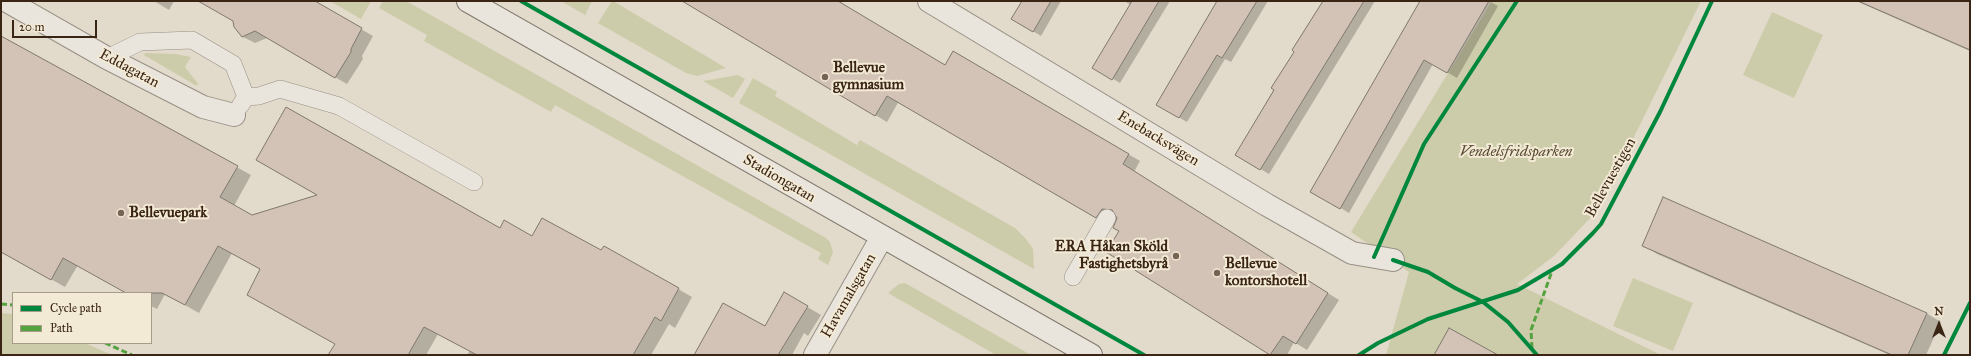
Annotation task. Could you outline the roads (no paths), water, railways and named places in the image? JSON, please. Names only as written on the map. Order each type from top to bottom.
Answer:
[{"type":"street","name":"Eddagatan","points":[[7,1],[29,6],[107,58],[203,108],[240,106]]},
{"type":"street","name":"Stadiongatan","points":[[468,1],[1091,355]]},
{"type":"street","name":"Enebacksvägen","points":[[929,1],[1254,197],[1352,253],[1393,260]]},
{"type":"street","name":"Havamalsgatan","points":[[815,355],[882,237]]},
{"type":"lane","points":[[107,58],[140,42],[192,40],[233,64],[240,106],[259,96],[280,89],[339,106],[474,182]]},
{"type":"lane","points":[[1073,277],[1107,218]]},
{"type":"place","name":"Bellevue gymnasium","points":[[825,77]]},
{"type":"place","name":"Bellevuepark","points":[[121,213]]},
{"type":"place","name":"ERA Håkan Sköld Fastighetsbyrå","points":[[1176,256]]},
{"type":"place","name":"Bellevue kontorshotell","points":[[1217,273]]},
{"type":"park label","name":"Vendelsfridsparken","points":[[1516,152]]}]
